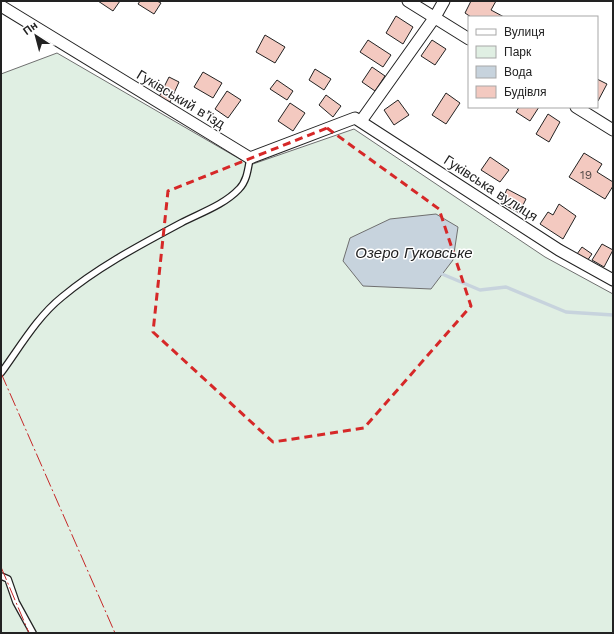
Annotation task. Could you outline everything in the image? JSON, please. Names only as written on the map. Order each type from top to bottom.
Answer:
[{"type":"street","points":[[408,1],[468,38]]},
{"type":"street","points":[[250,158],[358,119],[435,17],[444,1]]},
{"type":"street","name":"Гуківський в’їзд","points":[[1,6],[250,158]]},
{"type":"street","points":[[578,108],[613,130]]},
{"type":"street","name":"Гуківська вулиця","points":[[358,119],[559,250],[613,280]]},
{"type":"lane","points":[[1,372],[48,310],[61,298],[92,274],[137,246],[222,202],[239,189],[248,173],[250,158]]},
{"type":"lane","points":[[1,576],[8,579],[16,602],[32,633]]},
{"type":"highlighted area","points":[[327,128],[439,209],[471,306],[364,428],[273,442],[153,332],[168,191]]},
{"type":"green space","points":[[57,53],[250,165],[354,129],[545,257],[613,294],[613,633],[1,633],[1,74]]},
{"type":"water","name":"Озеро Гуковське","points":[[436,214],[458,227],[453,260],[431,289],[363,286],[343,261],[350,238],[390,219]]},
{"type":"building","points":[[98,1],[120,1],[113,11]]},
{"type":"building","points":[[140,1],[157,1],[161,3],[154,14],[138,4]]},
{"type":"building","points":[[471,1],[496,1],[491,10],[502,16],[470,16],[465,13]]},
{"type":"building","points":[[396,16],[413,27],[403,44],[386,33]]},
{"type":"building","points":[[265,35],[285,47],[275,63],[256,52]]},
{"type":"building","points":[[368,40],[391,55],[383,67],[360,52]]},
{"type":"building","points":[[432,40],[446,49],[435,65],[421,56]]},
{"type":"building","points":[[372,67],[385,76],[375,91],[362,82]]},
{"type":"building","points":[[315,69],[331,79],[324,90],[309,80]]},
{"type":"building","points":[[203,72],[222,83],[213,98],[194,87]]},
{"type":"building","points":[[169,77],[179,82],[170,102],[159,97]]},
{"type":"building","points":[[277,80],[293,91],[287,100],[270,89]]},
{"type":"building","points":[[598,80],[607,84],[598,101]]},
{"type":"building","points":[[227,91],[241,100],[228,118],[215,109]]},
{"type":"building","points":[[446,93],[460,103],[446,124],[432,115]]},
{"type":"building","points":[[326,95],[341,106],[333,117],[319,105]]},
{"type":"building","points":[[398,100],[409,115],[394,125],[384,110]]},
{"type":"building","points":[[290,103],[305,113],[293,131],[278,121]]},
{"type":"building","points":[[518,108],[538,108],[530,121],[516,112]]},
{"type":"building","points":[[548,114],[560,122],[549,142],[536,134]]},
{"type":"building","points":[[584,153],[602,164],[597,172],[613,182],[613,186],[605,199],[569,177]]},
{"type":"building","points":[[490,157],[509,170],[500,182],[481,170]]},
{"type":"building","points":[[507,189],[526,199],[519,213],[501,203]]},
{"type":"building","points":[[559,204],[576,216],[563,239],[540,224],[548,212],[553,215]]},
{"type":"building","points":[[602,244],[613,250],[604,267],[592,260]]},
{"type":"building","points":[[582,247],[592,254],[587,261],[577,254]]},
{"type":"waterway","points":[[442,274],[480,290],[506,287],[566,312],[613,315]]},
{"type":"power","points":[[1,373],[115,633]]},
{"type":"power","points":[[1,567],[29,633]]}]
